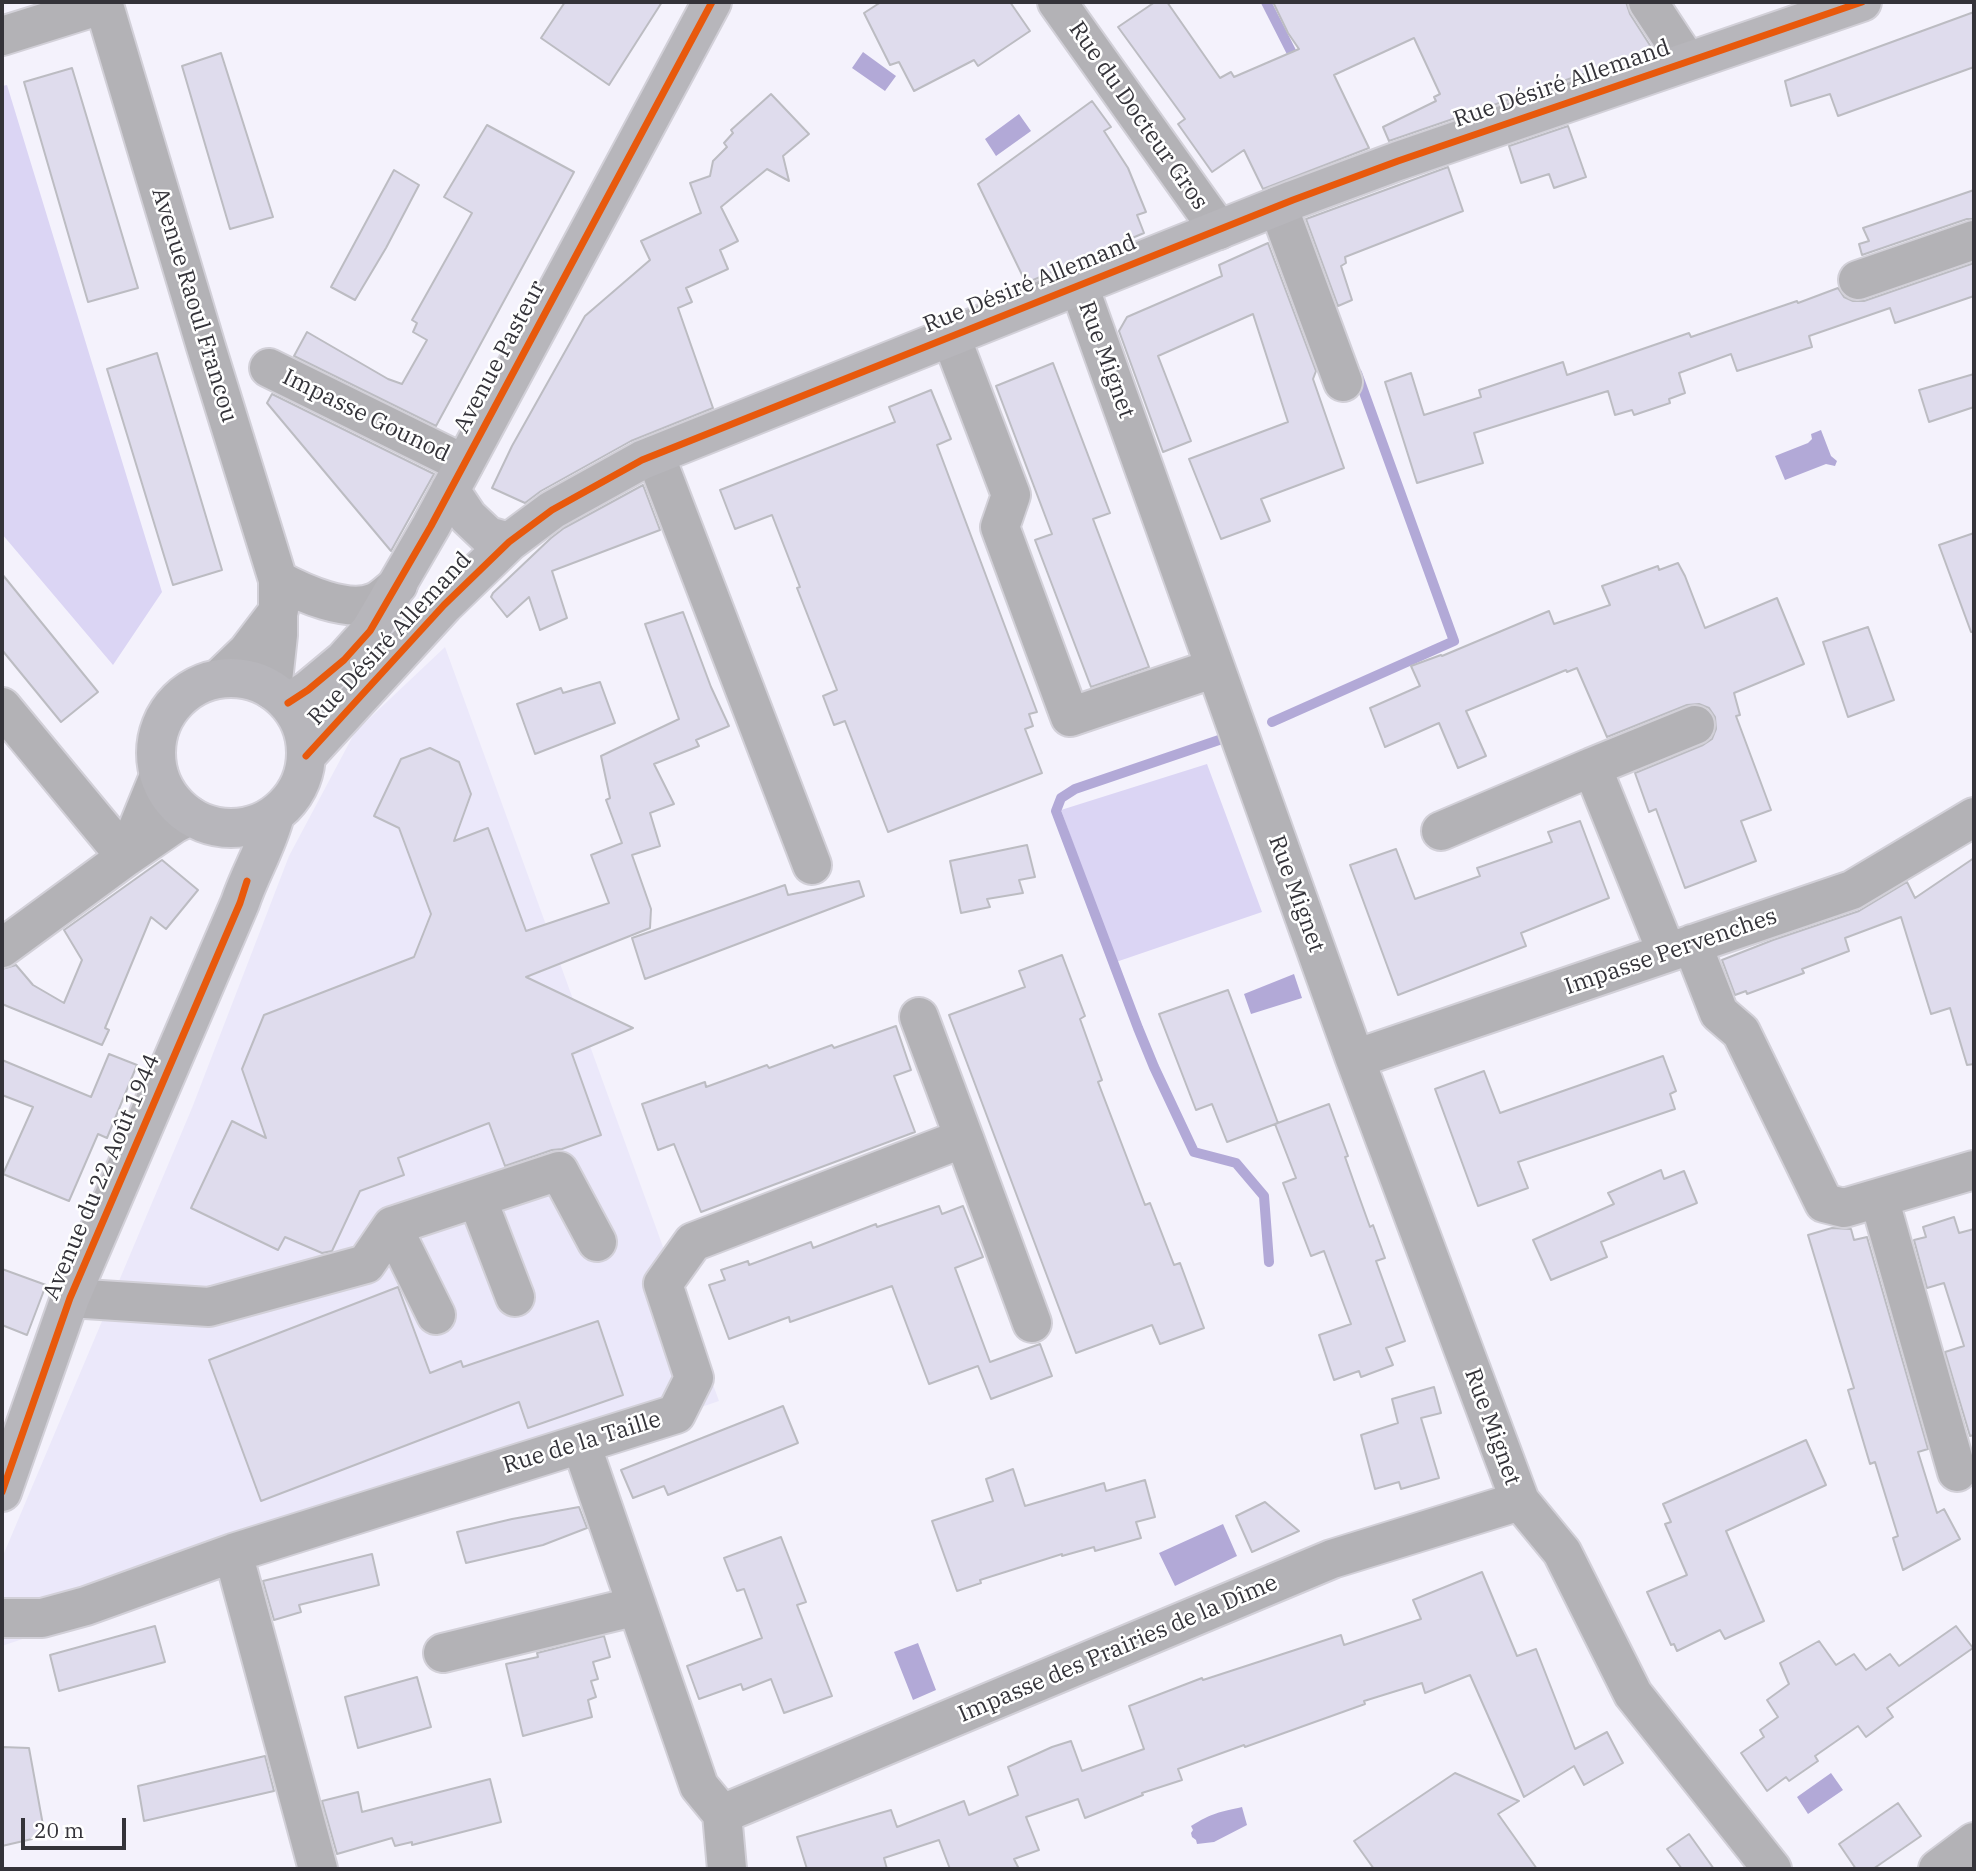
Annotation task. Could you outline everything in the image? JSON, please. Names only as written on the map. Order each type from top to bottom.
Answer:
[{"type":"main road","name":"Avenue Pasteur","points":[[280,696],[308,690],[344,660],[370,631],[457,477],[712,2]]},
{"type":"main road","name":"Rue Désiré Allemand","points":[[306,757],[444,605],[509,542],[552,510],[642,460],[1278,206],[1398,161],[1862,2]]},
{"type":"main road","points":[[457,477],[468,517],[488,536],[509,542]]},
{"type":"main road","points":[[220,678],[237,678],[256,682],[280,696],[303,731],[306,757],[300,783],[284,806],[275,815],[242,827],[206,822],[177,805],[159,776],[156,751],[161,726],[175,703],[195,687],[220,678]]},
{"type":"main road","name":"Avenue du 22 Août 1944","points":[[2,1492],[70,1298],[240,903],[247,881],[269,837],[275,815]]},
{"type":"main road","points":[[206,822],[247,881]]},
{"type":"street","name":"Rue du Docteur Gros","points":[[1057,2],[1219,230]]},
{"type":"street","points":[[1648,2],[1687,61]]},
{"type":"street","points":[[2,36],[104,3]]},
{"type":"street","name":"Avenue Raoul Francou","points":[[104,3],[278,595],[280,696]]},
{"type":"street","points":[[1278,206],[1343,382]]},
{"type":"street","points":[[1858,280],[1974,240]]},
{"type":"street","name":"Rue Mignet","points":[[1079,286],[1355,1059],[1520,1501],[1562,1552],[1633,1694],[1772,1869]]},
{"type":"street","points":[[951,337],[1011,495],[1000,527],[1070,717],[1215,668]]},
{"type":"street","name":"Impasse Gounod","points":[[269,368],[457,477]]},
{"type":"street","points":[[656,454],[811,865]]},
{"type":"street","points":[[220,678],[247,652],[278,595],[351,605],[375,602],[398,585]]},
{"type":"street","points":[[2,707],[126,857]]},
{"type":"street","points":[[1441,831],[1695,725]]},
{"type":"street","points":[[1592,767],[1679,949],[1719,1013],[1741,1032],[1824,1203],[1844,1208],[1974,1170]]},
{"type":"street","points":[[126,857],[159,776]]},
{"type":"street","name":"Impasse Pervenches","points":[[1355,1059],[1852,890],[1974,817]]},
{"type":"street","points":[[2,948],[174,824],[206,822]]},
{"type":"street","points":[[919,1017],[1032,1323]]},
{"type":"street","name":"Rue de la Taille","points":[[2,1618],[42,1618],[86,1606],[233,1553],[676,1414],[694,1378],[663,1284],[693,1242],[964,1138]]},
{"type":"street","points":[[70,1298],[209,1307],[366,1264],[392,1226],[559,1171],[597,1242]]},
{"type":"street","points":[[477,1198],[515,1297]]},
{"type":"street","points":[[1879,1198],[1957,1472]]},
{"type":"street","points":[[392,1226],[436,1315]]},
{"type":"street","points":[[581,1444],[699,1786],[722,1814],[727,1869]]},
{"type":"street","name":"Impasse des Prairies de la Dîme","points":[[722,1814],[1332,1559],[1520,1501]]},
{"type":"street","points":[[233,1553],[318,1869]]},
{"type":"street","points":[[443,1653],[637,1606]]},
{"type":"street","points":[[1938,1869],[1974,1842]]},
{"type":"shaded area","points":[[863,52],[896,76],[885,91],[852,68]]},
{"type":"shaded area","points":[[7,85],[162,592],[113,665],[2,534],[2,86]]},
{"type":"shaded area","points":[[1019,114],[1031,131],[996,156],[985,139]]},
{"type":"shaded area","points":[[1821,430],[1831,456],[1837,461],[1835,466],[1826,464],[1785,480],[1775,456],[1808,443],[1812,439],[1811,434]]},
{"type":"shaded area","points":[[445,647],[719,1401],[2,1646],[2,1558],[192,1108],[289,856],[355,732]]},
{"type":"shaded area","points":[[1207,764],[1262,912],[1116,962],[1061,810]]},
{"type":"shaded area","points":[[1294,974],[1302,998],[1251,1014],[1244,994]]},
{"type":"shaded area","points":[[1223,1524],[1237,1556],[1175,1586],[1159,1553]]},
{"type":"shaded area","points":[[918,1643],[936,1690],[913,1700],[894,1652]]},
{"type":"shaded area","points":[[1831,1773],[1843,1790],[1808,1814],[1797,1797]]},
{"type":"shaded area","points":[[1242,1807],[1247,1825],[1214,1842],[1197,1844],[1192,1837],[1191,1826],[1205,1818]]},
{"type":"building","points":[[565,2],[662,2],[609,85],[541,38]]},
{"type":"building","points":[[881,2],[1010,2],[1030,31],[978,66],[974,60],[914,91],[899,62],[890,65],[864,13]]},
{"type":"building","points":[[1155,2],[1167,2],[1220,78],[1231,72],[1234,77],[1299,49],[1273,2],[1626,2],[1630,14],[1653,50],[1389,141],[1383,127],[1436,101],[1434,97],[1440,94],[1414,38],[1334,75],[1369,148],[1263,189],[1244,150],[1212,172],[1178,124],[1185,119],[1118,27]]},
{"type":"building","points":[[1974,12],[1974,67],[1838,116],[1830,94],[1791,106],[1785,81]]},
{"type":"building","points":[[221,53],[273,217],[230,229],[182,66]]},
{"type":"building","points":[[72,68],[138,288],[88,302],[24,82]]},
{"type":"building","points":[[771,94],[809,134],[783,156],[789,181],[767,169],[721,207],[738,241],[720,250],[728,269],[686,288],[692,302],[678,308],[713,408],[631,441],[541,491],[525,503],[492,488],[512,446],[585,316],[650,260],[641,241],[701,213],[690,183],[710,176],[713,161],[727,147],[724,143],[733,133],[731,130]]},
{"type":"building","points":[[1092,101],[1111,127],[1104,131],[1128,168],[1146,212],[1137,215],[1144,233],[1026,283],[978,184]]},
{"type":"building","points":[[487,125],[574,172],[436,426],[294,356],[307,332],[388,379],[402,384],[427,340],[413,332],[417,323],[412,320],[472,213],[444,197]]},
{"type":"building","points":[[1568,126],[1586,177],[1554,188],[1549,174],[1521,183],[1509,146]]},
{"type":"building","points":[[1448,167],[1463,211],[1345,257],[1346,263],[1341,266],[1352,300],[1338,306],[1306,219]]},
{"type":"building","points":[[394,170],[419,185],[355,300],[331,287]]},
{"type":"building","points":[[1974,190],[1974,219],[1967,219],[1862,255],[1859,244],[1869,241],[1863,228]]},
{"type":"building","points":[[1268,243],[1316,371],[1313,379],[1344,468],[1261,499],[1270,521],[1221,539],[1189,459],[1288,422],[1253,314],[1158,356],[1191,441],[1163,452],[1119,331],[1127,317],[1222,276],[1219,265]]},
{"type":"building","points":[[1974,263],[1974,296],[1895,323],[1890,308],[1809,336],[1812,347],[1737,371],[1731,354],[1679,373],[1685,393],[1669,399],[1670,403],[1634,415],[1632,410],[1615,415],[1608,391],[1474,433],[1483,463],[1417,483],[1385,382],[1411,373],[1424,415],[1481,397],[1479,390],[1563,362],[1567,375],[1689,333],[1691,337],[1838,288],[1844,297],[1853,301],[1864,301]]},
{"type":"building","points":[[157,353],[222,570],[173,585],[107,369]]},
{"type":"building","points":[[1053,363],[1110,513],[1093,519],[1149,667],[1091,687],[1035,540],[1052,534],[996,386]]},
{"type":"building","points":[[1974,374],[1974,407],[1929,422],[1919,390]]},
{"type":"building","points":[[931,390],[951,439],[937,445],[1037,712],[1029,714],[1033,726],[1025,729],[1042,773],[888,832],[845,721],[834,725],[823,696],[837,690],[772,515],[735,529],[720,490],[895,422],[889,407]]},
{"type":"building","points":[[272,394],[434,474],[391,551],[267,403]]},
{"type":"building","points":[[643,485],[660,530],[552,571],[567,618],[540,630],[529,597],[507,617],[491,597],[493,593],[564,528]]},
{"type":"building","points":[[1974,533],[1974,632],[1971,632],[1939,545]]},
{"type":"building","points":[[1678,563],[1705,628],[1777,598],[1804,664],[1734,693],[1740,715],[1736,716],[1771,810],[1741,821],[1756,861],[1685,888],[1656,809],[1649,812],[1635,773],[1712,739],[1716,729],[1715,717],[1709,708],[1699,704],[1687,705],[1607,737],[1577,668],[1567,672],[1566,670],[1466,711],[1486,756],[1458,768],[1439,723],[1385,747],[1370,708],[1420,686],[1411,666],[1442,656],[1549,611],[1554,624],[1610,605],[1602,586],[1658,566],[1659,570]]},
{"type":"building","points":[[2,574],[98,692],[61,722],[2,650]]},
{"type":"building","points":[[683,612],[729,726],[696,740],[699,746],[654,764],[674,804],[650,813],[660,846],[632,855],[651,909],[650,928],[526,977],[633,1028],[572,1054],[601,1135],[505,1166],[489,1123],[398,1158],[404,1175],[360,1191],[332,1251],[322,1253],[285,1237],[278,1250],[191,1208],[232,1121],[266,1138],[242,1069],[264,1015],[414,957],[431,914],[399,828],[374,816],[401,759],[430,748],[459,762],[471,794],[454,841],[488,828],[526,931],[609,903],[591,855],[622,843],[606,800],[610,798],[601,756],[679,719],[645,624]]},
{"type":"building","points":[[1868,627],[1894,700],[1848,717],[1823,642]]},
{"type":"building","points":[[600,682],[615,723],[535,754],[517,704],[561,688],[563,693]]},
{"type":"building","points":[[1580,821],[1609,898],[1521,933],[1526,946],[1398,995],[1350,865],[1396,849],[1415,899],[1480,876],[1477,868],[1552,842],[1548,832]]},
{"type":"building","points":[[1027,845],[1035,877],[1019,880],[1023,893],[987,899],[990,907],[961,913],[950,861]]},
{"type":"building","points":[[1974,858],[1974,1064],[1967,1065],[1950,1008],[1931,1014],[1901,917],[1845,938],[1849,951],[1802,969],[1804,973],[1747,994],[1746,991],[1735,995],[1722,960],[1859,911],[1907,882],[1915,898]]},
{"type":"building","points":[[162,860],[198,890],[166,929],[151,917],[105,1028],[109,1030],[102,1045],[2,1004],[2,969],[16,965],[33,985],[64,1003],[82,960],[64,930]]},
{"type":"building","points":[[859,881],[864,896],[645,979],[632,938],[785,885],[788,895]]},
{"type":"building","points":[[1062,955],[1085,1016],[1080,1019],[1102,1080],[1098,1082],[1145,1205],[1150,1203],[1174,1265],[1180,1263],[1204,1328],[1160,1344],[1152,1325],[1076,1353],[949,1015],[1025,987],[1019,971]]},
{"type":"building","points":[[1228,990],[1278,1123],[1227,1142],[1212,1104],[1196,1110],[1159,1014]]},
{"type":"building","points":[[896,1026],[911,1070],[894,1076],[915,1132],[701,1212],[674,1144],[658,1150],[642,1104],[705,1082],[706,1087],[767,1065],[769,1068]]},
{"type":"building","points":[[109,1054],[137,1065],[107,1138],[98,1134],[69,1201],[3,1174],[33,1107],[2,1095],[2,1060],[91,1097]]},
{"type":"building","points":[[1663,1056],[1676,1091],[1670,1094],[1675,1109],[1518,1162],[1528,1188],[1478,1206],[1435,1089],[1484,1071],[1500,1113]]},
{"type":"building","points":[[1329,1104],[1370,1227],[1373,1225],[1385,1258],[1376,1261],[1405,1341],[1386,1348],[1393,1365],[1361,1377],[1359,1371],[1334,1380],[1319,1335],[1351,1324],[1324,1251],[1311,1256],[1283,1183],[1296,1178],[1275,1124]]},
{"type":"building","points":[[1661,1170],[1664,1179],[1684,1171],[1697,1203],[1601,1242],[1607,1257],[1551,1280],[1533,1240],[1614,1204],[1608,1193]]},
{"type":"building","points":[[939,1206],[942,1214],[963,1206],[983,1257],[955,1268],[990,1362],[1040,1344],[1052,1376],[991,1399],[978,1366],[929,1384],[892,1286],[790,1322],[789,1317],[729,1339],[709,1285],[725,1280],[721,1270],[748,1261],[749,1265],[811,1242],[813,1248],[876,1224],[877,1227]]},
{"type":"building","points":[[1954,1217],[1959,1233],[1974,1229],[1974,1435],[1970,1436],[1945,1352],[1964,1346],[1944,1283],[1927,1288],[1914,1240],[1926,1237],[1923,1227]]},
{"type":"building","points":[[1832,1228],[1851,1229],[1854,1240],[1867,1237],[1928,1449],[1918,1452],[1937,1513],[1944,1509],[1960,1539],[1903,1570],[1893,1538],[1898,1536],[1875,1462],[1870,1464],[1848,1390],[1854,1388],[1808,1235]]},
{"type":"building","points":[[2,1269],[46,1285],[27,1335],[2,1325]]},
{"type":"building","points":[[398,1287],[430,1373],[461,1361],[463,1367],[598,1321],[623,1395],[528,1428],[519,1402],[261,1501],[209,1360]]},
{"type":"building","points":[[1434,1387],[1441,1413],[1421,1418],[1439,1478],[1401,1489],[1399,1482],[1375,1489],[1361,1435],[1398,1423],[1392,1399]]},
{"type":"building","points":[[783,1406],[798,1443],[668,1495],[664,1486],[633,1498],[621,1470]]},
{"type":"building","points":[[1806,1440],[1826,1485],[1726,1531],[1764,1621],[1725,1639],[1720,1630],[1677,1651],[1674,1644],[1671,1645],[1647,1592],[1687,1575],[1665,1524],[1671,1522],[1663,1504]]},
{"type":"building","points":[[1013,1469],[1025,1506],[1104,1483],[1106,1491],[1145,1480],[1155,1517],[1136,1522],[1141,1538],[1095,1551],[1094,1547],[1062,1554],[980,1580],[981,1583],[957,1591],[932,1521],[993,1501],[986,1479]]},
{"type":"building","points":[[1265,1502],[1299,1531],[1252,1552],[1236,1516]]},
{"type":"building","points":[[579,1507],[587,1528],[543,1545],[466,1563],[457,1532]]},
{"type":"building","points":[[781,1537],[806,1602],[797,1605],[832,1696],[784,1713],[771,1679],[743,1690],[741,1684],[699,1699],[687,1666],[762,1638],[744,1589],[737,1591],[724,1558]]},
{"type":"building","points":[[372,1554],[379,1585],[299,1605],[301,1612],[274,1620],[263,1581]]},
{"type":"building","points":[[1482,1572],[1517,1656],[1536,1649],[1575,1749],[1607,1732],[1623,1763],[1584,1785],[1574,1766],[1524,1797],[1470,1675],[1425,1693],[1422,1683],[1364,1701],[1365,1704],[1178,1769],[1182,1780],[1142,1793],[1143,1795],[1085,1818],[1078,1799],[1026,1817],[1039,1850],[1014,1859],[1019,1869],[950,1869],[939,1840],[884,1858],[887,1869],[807,1869],[797,1837],[891,1810],[897,1827],[964,1801],[969,1815],[1018,1795],[1008,1767],[1071,1741],[1082,1771],[1144,1749],[1129,1706],[1202,1678],[1203,1680],[1341,1635],[1344,1645],[1421,1619],[1413,1600]]},
{"type":"building","points":[[155,1626],[165,1662],[59,1691],[50,1655]]},
{"type":"building","points":[[1956,1626],[1973,1648],[1887,1708],[1893,1717],[1866,1737],[1858,1726],[1815,1756],[1818,1761],[1789,1781],[1786,1777],[1767,1791],[1741,1753],[1764,1737],[1760,1730],[1778,1717],[1767,1700],[1789,1684],[1780,1663],[1819,1641],[1836,1665],[1854,1654],[1866,1670],[1890,1654],[1899,1666]]},
{"type":"building","points":[[604,1636],[610,1657],[593,1662],[598,1679],[591,1681],[596,1697],[588,1700],[592,1717],[523,1736],[506,1664]]},
{"type":"building","points":[[417,1677],[431,1727],[358,1748],[345,1697]]},
{"type":"building","points":[[2,1747],[29,1748],[45,1836],[2,1846]]},
{"type":"building","points":[[265,1756],[274,1791],[144,1821],[138,1786]]},
{"type":"building","points":[[1455,1773],[1519,1801],[1498,1814],[1537,1869],[1374,1869],[1354,1841]]},
{"type":"building","points":[[490,1779],[501,1822],[412,1845],[412,1842],[395,1846],[392,1838],[337,1854],[322,1801],[358,1792],[362,1812]]},
{"type":"building","points":[[1898,1803],[1921,1836],[1873,1869],[1856,1869],[1839,1844]]},
{"type":"building","points":[[1689,1834],[1714,1869],[1682,1869],[1667,1849]]},
{"type":"waterway","points":[[1266,2],[1298,65]]},
{"type":"waterway","points":[[1272,722],[1454,641],[1357,373]]},
{"type":"waterway","points":[[1219,740],[1075,789],[1061,798],[1056,811],[1138,1028],[1194,1152],[1236,1163],[1264,1196],[1269,1262]]},
{"type":"cycle path","points":[[288,703],[344,660],[370,631],[431,526],[712,2]]},
{"type":"cycle path","points":[[306,756],[444,605],[509,542],[552,510],[642,460],[1293,200],[1398,161],[1862,2]]},
{"type":"cycle path","points":[[2,1492],[70,1298],[240,903],[247,881]]}]
